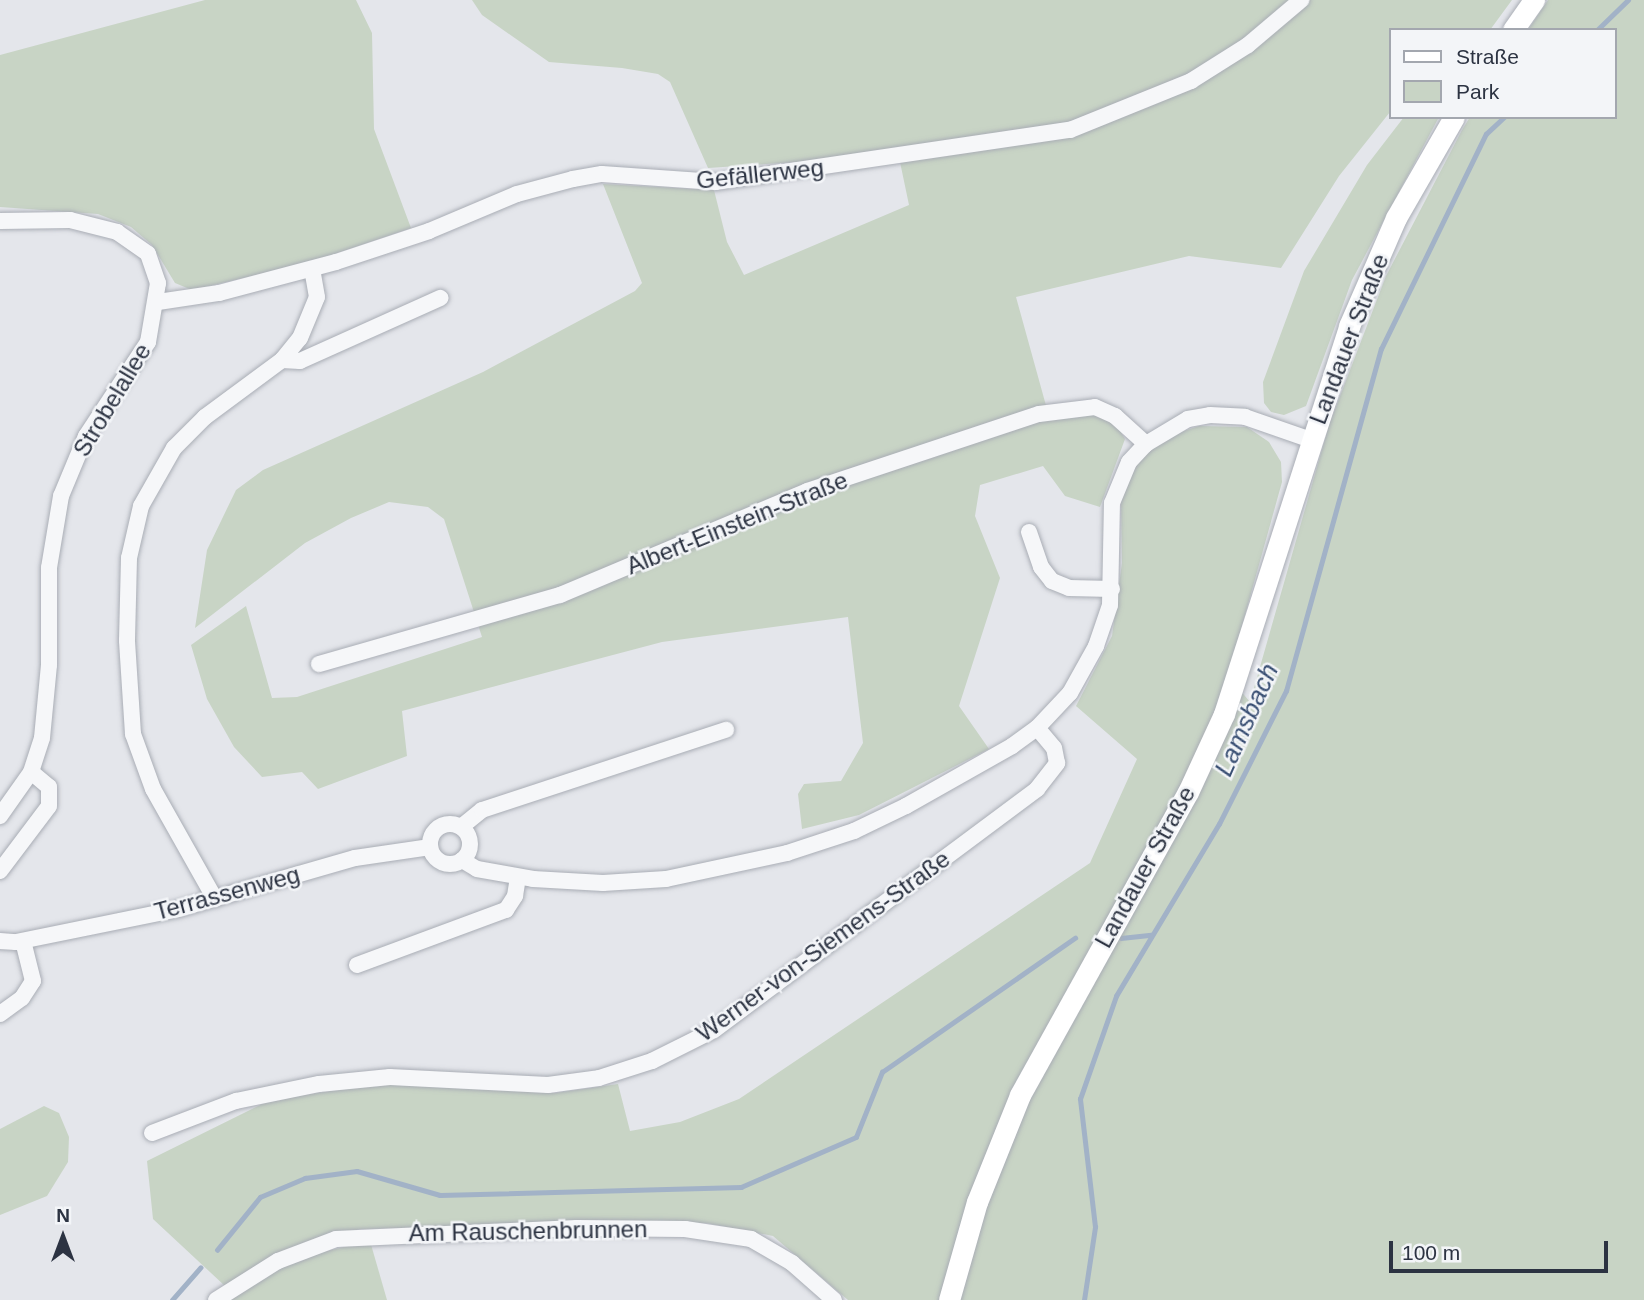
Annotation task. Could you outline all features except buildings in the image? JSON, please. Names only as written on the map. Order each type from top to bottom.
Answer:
[{"type":"main road","points":[[1514,28],[1534,0]]},
{"type":"main road","name":"Landauer Straße","points":[[949,1300],[977,1202],[1020,1095],[1188,792],[1224,714],[1311,440],[1370,274],[1396,218],[1453,119]]},
{"type":"street","name":"Gefällerweg","points":[[158,302],[219,293],[312,269],[429,231],[527,190],[573,178],[609,175],[716,182],[1070,130],[1191,82],[1248,46],[1301,0]]},
{"type":"street","name":"Strobelallee","points":[[0,220],[70,220],[117,232],[148,254],[155,266],[158,302],[148,342],[86,436],[61,496],[49,568],[45,711],[31,772],[0,816]]},
{"type":"street","points":[[215,899],[153,789],[133,734],[128,652],[130,558],[141,506],[174,448],[205,417],[282,360],[314,310],[317,297],[312,269]]},
{"type":"street","points":[[282,360],[309,358],[440,298]]},
{"type":"street","name":"Albert-Einstein-Straße","points":[[319,664],[560,594],[807,491],[1039,414],[1095,407],[1115,416],[1146,444]]},
{"type":"street","points":[[461,828],[443,825],[431,838],[430,847],[439,861],[462,860],[477,869],[518,877],[603,883],[666,879],[787,853],[854,831],[906,806],[1037,728],[1086,668],[1106,622],[1112,589],[1112,503],[1129,462],[1146,444],[1188,419],[1210,415],[1245,417],[1311,440]]},
{"type":"street","points":[[1028,532],[1041,567],[1052,581],[1069,588],[1112,589]]},
{"type":"street","name":"Werner-von-Siemens-Straße","points":[[152,1133],[236,1101],[319,1084],[390,1077],[548,1084],[599,1078],[652,1061],[714,1030],[1037,789],[1057,762],[1054,748],[1037,728]]},
{"type":"street","points":[[461,828],[482,810],[726,730]]},
{"type":"street","points":[[0,871],[49,806],[49,787],[31,772]]},
{"type":"street","points":[[461,828],[470,848],[462,860]]},
{"type":"street","name":"Terrassenweg","points":[[0,941],[23,941],[215,899],[355,858],[430,847]]},
{"type":"street","points":[[357,965],[506,910],[515,896],[518,877]]},
{"type":"street","points":[[0,1014],[22,998],[33,981],[23,941]]},
{"type":"street","name":"Am Rauschenbrunnen","points":[[216,1300],[278,1261],[346,1237],[577,1228],[685,1229],[751,1239],[792,1264],[834,1300]]},
{"type":"green space","points":[[205,0],[356,0],[372,33],[374,129],[411,228],[308,263],[192,290],[175,283],[152,245],[131,227],[98,214],[0,207],[0,55]]},
{"type":"green space","points":[[472,0],[1512,0],[1491,28],[1388,28],[1388,115],[1339,176],[1281,268],[1189,256],[1016,297],[1050,420],[1095,413],[1117,426],[1125,439],[1100,507],[1065,496],[1043,466],[980,485],[975,516],[1000,578],[959,706],[989,749],[859,815],[802,829],[798,794],[804,784],[841,781],[863,743],[848,617],[662,642],[402,711],[407,756],[318,789],[302,772],[262,777],[234,747],[207,699],[191,645],[246,606],[272,698],[297,697],[482,637],[444,519],[428,507],[389,502],[351,518],[305,543],[195,628],[207,550],[236,490],[263,470],[483,372],[635,291],[642,283],[603,184],[714,190],[727,242],[744,275],[909,205],[900,162],[812,161],[708,168],[670,82],[658,74],[622,68],[549,62],[482,15]]},
{"type":"green space","points":[[1548,0],[1644,0],[1644,1300],[848,1300],[773,1236],[706,1223],[361,1229],[321,1238],[225,1286],[153,1219],[147,1161],[270,1100],[378,1084],[555,1093],[618,1084],[630,1131],[680,1122],[739,1099],[1090,863],[1137,759],[1076,706],[1112,636],[1122,563],[1121,500],[1134,468],[1149,450],[1175,434],[1199,426],[1247,427],[1269,442],[1281,462],[1282,482],[1228,676],[1250,702],[1329,425],[1386,276],[1469,119],[1616,119],[1616,28],[1529,28]]},
{"type":"green space","points":[[1402,119],[1438,119],[1352,280],[1306,406],[1284,415],[1271,412],[1264,403],[1263,382],[1304,271],[1367,165]]},
{"type":"green space","points":[[44,1106],[59,1113],[69,1137],[68,1162],[47,1196],[0,1215],[0,1129]]},
{"type":"green space","points":[[370,1241],[387,1300],[221,1300],[305,1256]]},
{"type":"waterway","name":"Lamsbach","points":[[1599,28],[1628,0]]},
{"type":"waterway","name":"Lamsbach","points":[[1084,1300],[1095,1227],[1080,1099],[1116,996],[1219,824],[1286,691],[1381,349],[1486,134],[1502,119]]},
{"type":"waterway","points":[[1121,938],[1151,935]]},
{"type":"waterway","points":[[217,1250],[260,1197],[305,1178],[357,1171],[440,1195],[741,1187],[856,1137],[882,1072],[1075,938]]},
{"type":"waterway","points":[[172,1300],[200,1268]]}]
